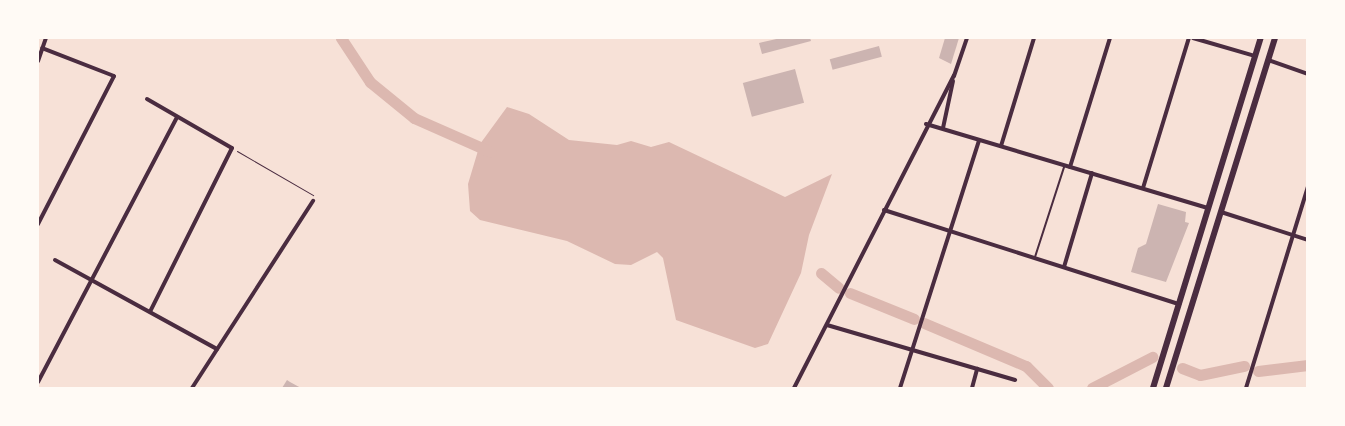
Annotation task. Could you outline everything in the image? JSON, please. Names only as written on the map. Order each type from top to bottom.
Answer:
[{"type":"main road","points":[[1153,388],[1261,38]]},
{"type":"main road","points":[[1166,388],[1275,38]]},
{"type":"main road","points":[[1200,234],[1213,238]]},
{"type":"main road","points":[[1192,261],[1205,263]]},
{"type":"street","points":[[38,60],[46,38]]},
{"type":"street","points":[[943,128],[954,76],[968,38]]},
{"type":"street","points":[[1000,146],[1034,38]]},
{"type":"street","points":[[1070,166],[1110,38]]},
{"type":"street","points":[[1143,188],[1188,38]]},
{"type":"street","points":[[1193,38],[1255,56]]},
{"type":"street","points":[[38,224],[114,76],[42,48]]},
{"type":"street","points":[[1268,60],[1308,74]]},
{"type":"street","points":[[794,388],[926,124],[954,76]]},
{"type":"street","points":[[147,99],[232,148],[150,312]]},
{"type":"street","points":[[38,382],[177,118]]},
{"type":"street","points":[[926,124],[1208,208]]},
{"type":"street","points":[[900,388],[979,140]]},
{"type":"street","points":[[1064,266],[1092,174]]},
{"type":"street","points":[[1246,388],[1308,186]]},
{"type":"street","points":[[192,388],[313,200]]},
{"type":"street","points":[[884,210],[1180,304]]},
{"type":"street","points":[[1221,212],[1308,240]]},
{"type":"street","points":[[55,260],[217,348]]},
{"type":"street","points":[[827,325],[1015,380]]},
{"type":"street","points":[[972,388],[977,369]]},
{"type":"lane","points":[[1034,258],[1064,164]]},
{"type":"path","points":[[232,148],[312,194],[313,200]]},
{"type":"shaded area","points":[[507,107],[529,114],[569,140],[617,145],[631,141],[651,147],[669,142],[785,197],[832,174],[809,235],[801,273],[768,344],[755,348],[676,320],[663,258],[657,252],[631,265],[615,264],[567,241],[480,220],[470,211],[468,184],[480,144]]},
{"type":"building","points":[[781,38],[810,38],[811,41],[762,54],[759,43]]},
{"type":"building","points":[[945,38],[959,38],[951,64],[939,58]]},
{"type":"building","points":[[879,46],[882,57],[833,70],[830,59]]},
{"type":"building","points":[[795,69],[804,103],[752,117],[743,83]]},
{"type":"building","points":[[1158,204],[1186,212],[1185,222],[1189,223],[1166,282],[1131,272],[1138,248],[1146,244]]},
{"type":"building","points":[[287,380],[290,382],[301,388],[282,388]]},
{"type":"waterway","points":[[341,38],[370,82],[414,118],[491,152]]},
{"type":"waterway","points":[[821,273],[839,288]]},
{"type":"waterway","points":[[850,293],[914,319]]},
{"type":"waterway","points":[[924,323],[1026,366],[1048,388]]},
{"type":"waterway","points":[[1092,388],[1152,357]]},
{"type":"waterway","points":[[1258,371],[1308,365]]},
{"type":"waterway","points":[[1182,368],[1200,375],[1244,366]]}]
